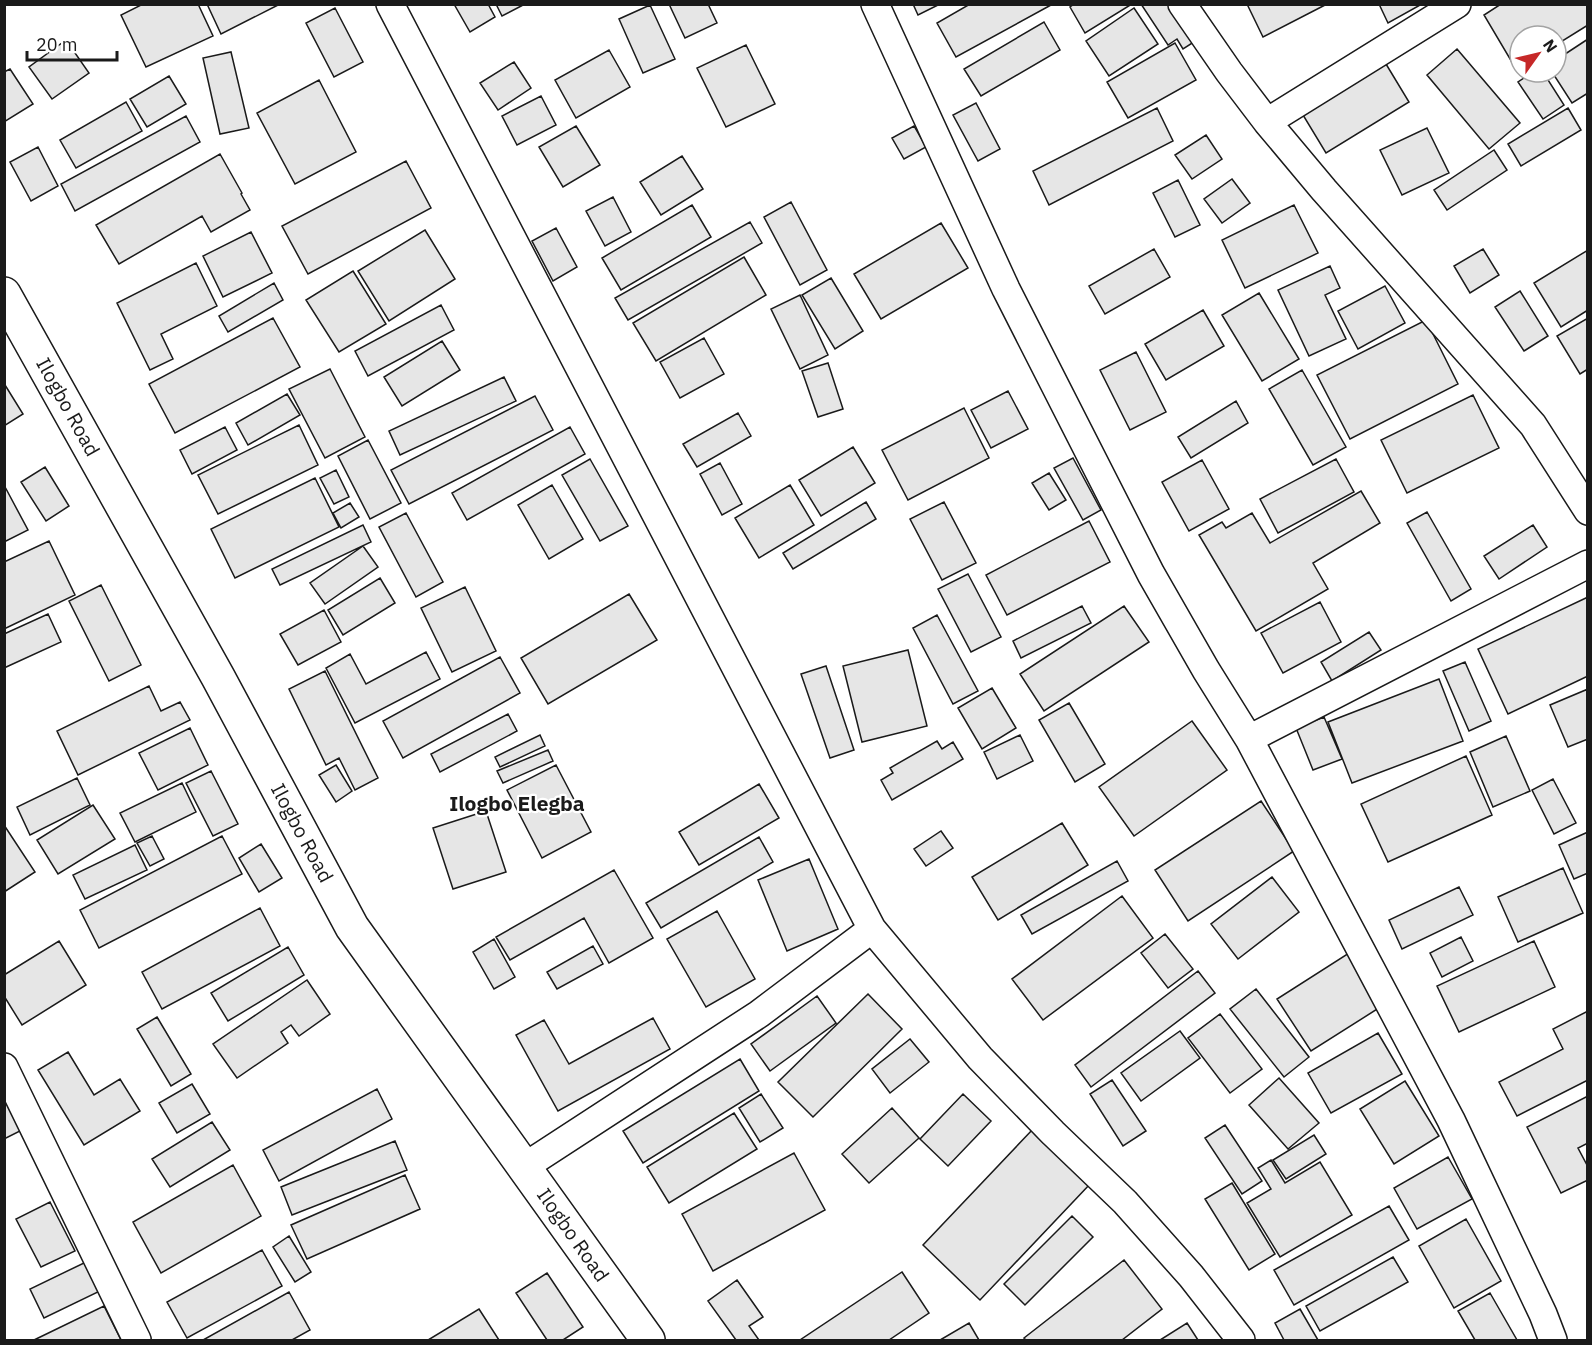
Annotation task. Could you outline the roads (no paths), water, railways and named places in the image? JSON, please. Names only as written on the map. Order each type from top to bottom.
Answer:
[{"type":"main road","name":"Ilogbo Road","points":[[4,294],[218,677],[352,927],[648,1341]]},
{"type":"street","points":[[390,4],[872,929],[980,1058],[1125,1202],[1191,1276],[1241,1341]]},
{"type":"street","points":[[875,4],[1006,289],[1140,552],[1206,670],[1249,739],[1451,1120],[1544,1314],[1552,1341]]},
{"type":"street","points":[[1182,4],[1267,122],[1324,190],[1533,425],[1587,511]]},
{"type":"street","points":[[1267,122],[1457,4]]},
{"type":"street","points":[[1249,739],[1587,564]]},
{"type":"street","points":[[525,1167],[759,1014],[872,929]]},
{"type":"street","points":[[4,1067],[137,1341]]},
{"type":"district","name":"Ilogbo Elegba","points":[[517,804]]}]
